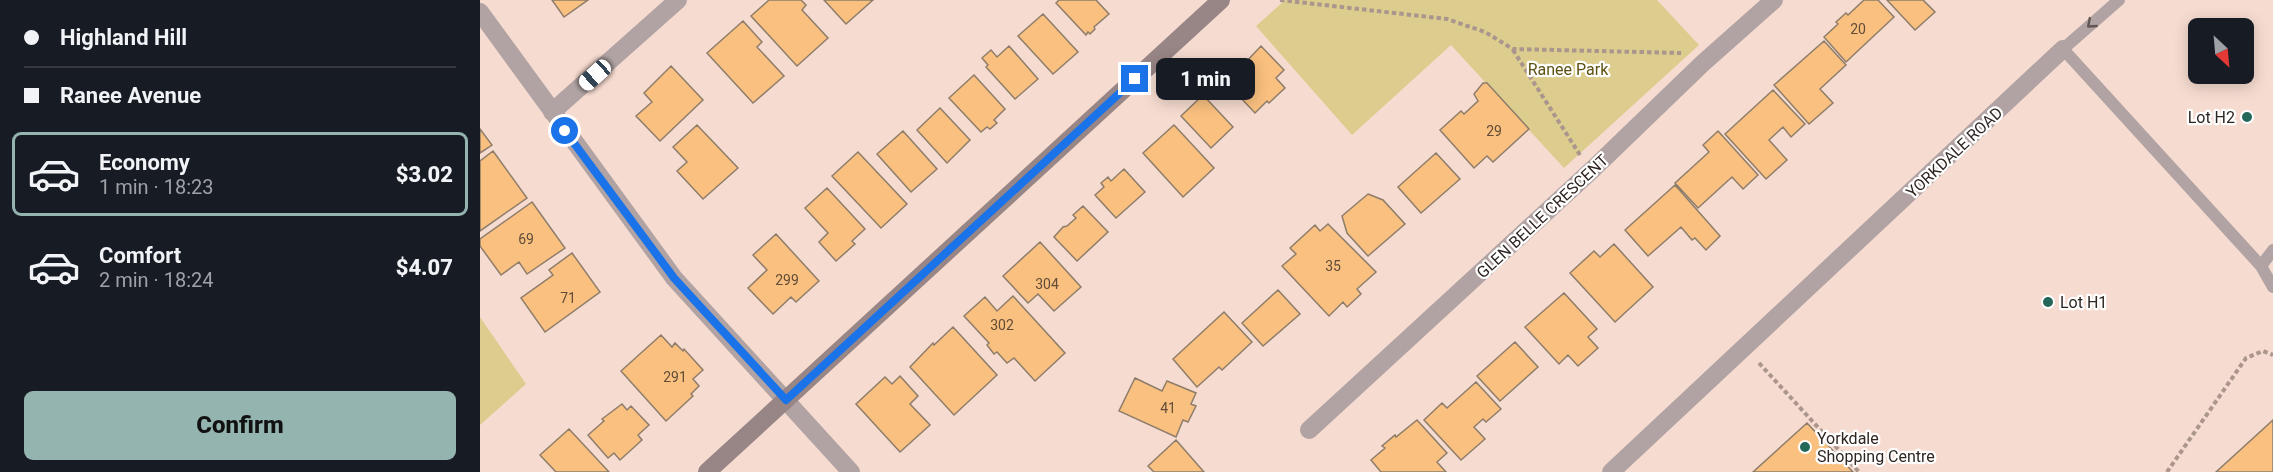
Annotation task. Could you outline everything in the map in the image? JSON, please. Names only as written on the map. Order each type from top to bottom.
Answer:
[{"type":"street","points":[[552,112],[678,0]]},
{"type":"street","points":[[707,472],[1221,0]]},
{"type":"street","name":"GLEN BELLE CRESCENT","points":[[1309,430],[1774,0]]},
{"type":"street","points":[[480,12],[674,278],[851,472]]},
{"type":"street","name":"YORKDALE ROAD","points":[[1611,472],[2063,49]]},
{"type":"lane","points":[[2119,0],[2063,49],[2261,266],[2273,287]]},
{"type":"lane","points":[[2261,266],[2273,250]]},
{"type":"path","points":[[1280,0],[1447,20],[1485,32],[1513,50],[1578,153],[1593,169]]},
{"type":"path","points":[[1513,50],[1686,53],[1704,63]]},
{"type":"path","points":[[2167,472],[2246,358],[2263,351],[2273,355]]},
{"type":"path","points":[[1759,363],[1859,472]]},
{"type":"green space","name":"Ranee Park","points":[[1285,0],[1657,0],[1699,45],[1564,168],[1451,45],[1352,135],[1256,26]]},
{"type":"green space","points":[[480,317],[526,384],[480,425]]},
{"type":"building","points":[[552,0],[588,0],[564,17]]},
{"type":"building","points":[[769,0],[801,0],[806,5],[802,10],[828,38],[797,66],[751,16]]},
{"type":"building","points":[[824,0],[873,0],[846,24]]},
{"type":"building","points":[[1059,0],[1096,0],[1109,14],[1094,27],[1095,29],[1090,34],[1088,32],[1086,35],[1056,3]]},
{"type":"building","points":[[1864,0],[1878,0],[1894,17],[1846,62],[1824,37],[1838,24],[1836,22],[1846,13],[1848,15]]},
{"type":"building","points":[[1887,0],[1923,0],[1935,12],[1915,30]]},
{"type":"building","points":[[1043,14],[1078,52],[1053,74],[1018,36]]},
{"type":"building","points":[[743,21],[762,42],[757,47],[784,76],[753,103],[707,53]]},
{"type":"building","points":[[1824,41],[1846,65],[1820,89],[1833,103],[1809,124],[1774,85]]},
{"type":"building","points":[[1009,46],[1038,79],[1015,99],[986,67],[988,65],[982,58],[991,50],[997,57]]},
{"type":"building","points":[[1261,46],[1284,70],[1276,78],[1285,88],[1255,113],[1222,78],[1240,60],[1244,64]]},
{"type":"building","points":[[671,66],[703,100],[660,141],[636,116],[652,102],[644,93]]},
{"type":"building","points":[[974,75],[1005,109],[994,120],[997,123],[981,132],[949,98]]},
{"type":"building","points":[[1483,83],[1487,83],[1529,129],[1493,162],[1487,156],[1474,168],[1440,130],[1461,111],[1464,114],[1478,101],[1474,94]]},
{"type":"building","points":[[1773,90],[1805,124],[1791,137],[1783,127],[1769,140],[1787,160],[1766,179],[1725,134]]},
{"type":"building","points":[[1203,95],[1233,127],[1211,148],[1181,116]]},
{"type":"building","points":[[940,108],[970,140],[947,163],[917,130]]},
{"type":"building","points":[[697,125],[738,168],[703,199],[677,171],[687,162],[673,147]]},
{"type":"building","points":[[1174,125],[1214,168],[1183,197],[1143,153]]},
{"type":"building","points":[[480,129],[492,145],[480,153]]},
{"type":"building","points":[[903,131],[937,169],[911,192],[877,154]]},
{"type":"building","points":[[1718,131],[1758,175],[1743,189],[1732,177],[1698,208],[1675,183],[1709,152],[1703,145]]},
{"type":"building","points":[[493,151],[527,198],[480,231],[480,161]]},
{"type":"building","points":[[858,152],[907,204],[881,228],[832,176]]},
{"type":"building","points":[[1436,153],[1460,179],[1421,213],[1398,187]]},
{"type":"building","points":[[1124,169],[1145,192],[1116,218],[1095,195],[1104,187],[1101,183],[1108,177],[1111,181]]},
{"type":"building","points":[[1675,185],[1720,236],[1706,250],[1695,238],[1692,240],[1681,227],[1648,256],[1625,230]]},
{"type":"building","points":[[827,188],[865,229],[852,241],[855,244],[836,261],[819,242],[828,233],[805,208]]},
{"type":"building","points":[[1368,194],[1383,200],[1405,224],[1368,256],[1347,233],[1342,216]]},
{"type":"building","points":[[532,202],[565,248],[527,274],[519,262],[501,275],[480,246],[480,239]]},
{"type":"building","points":[[1083,206],[1108,232],[1077,261],[1054,237],[1076,218],[1073,215]]},
{"type":"building","points":[[1328,224],[1376,272],[1357,289],[1361,294],[1347,307],[1343,302],[1329,316],[1282,266],[1296,254],[1290,248],[1315,225],[1320,231]]},
{"type":"building","points":[[776,234],[819,281],[796,302],[791,297],[773,314],[748,288],[767,270],[753,255]]},
{"type":"building","points":[[1040,242],[1081,287],[1054,311],[1038,294],[1028,303],[1003,276]]},
{"type":"building","points":[[1614,244],[1653,287],[1615,322],[1570,273],[1594,251],[1600,257]]},
{"type":"building","points":[[572,253],[600,292],[545,332],[521,298],[553,275],[549,270]]},
{"type":"building","points":[[1278,290],[1300,314],[1263,346],[1242,323]]},
{"type":"building","points":[[1564,293],[1597,329],[1588,337],[1598,348],[1578,366],[1568,355],[1559,364],[1525,327]]},
{"type":"building","points":[[1013,296],[1065,353],[1035,381],[1014,358],[1007,363],[997,352],[994,354],[987,345],[989,343],[964,316],[985,297],[997,311]]},
{"type":"building","points":[[1224,312],[1252,342],[1222,370],[1219,367],[1197,387],[1173,359]]},
{"type":"building","points":[[953,327],[997,375],[954,415],[910,367],[933,343],[934,345]]},
{"type":"building","points":[[661,335],[672,347],[675,343],[683,351],[684,349],[703,370],[693,379],[699,386],[691,394],[693,396],[666,421],[621,371]]},
{"type":"building","points":[[1515,342],[1538,367],[1500,401],[1477,376]]},
{"type":"building","points":[[900,376],[918,396],[910,404],[930,425],[900,452],[856,404],[885,377],[892,384]]},
{"type":"building","points":[[1135,378],[1162,391],[1167,381],[1196,393],[1191,404],[1196,406],[1188,422],[1183,420],[1176,437],[1119,411]]},
{"type":"building","points":[[1476,382],[1501,409],[1486,422],[1483,419],[1474,427],[1485,439],[1461,460],[1424,420],[1442,403],[1447,408]]},
{"type":"building","points":[[622,404],[627,410],[631,406],[649,425],[638,435],[642,440],[620,460],[614,453],[608,458],[588,435],[604,421],[602,419]]},
{"type":"building","points":[[1417,420],[1447,453],[1437,462],[1446,472],[1381,472],[1371,460],[1385,448],[1382,446]]},
{"type":"building","points":[[2273,420],[2273,472],[2216,472]]},
{"type":"building","name":"Yorkdale Shopping Centre","points":[[1807,423],[1853,472],[1753,472]]},
{"type":"building","points":[[569,429],[609,472],[556,472],[540,455]]},
{"type":"building","points":[[1176,440],[1204,472],[1154,472],[1148,466]]},
{"type":"place","name":"Lot H2","points":[[2247,117]]},
{"type":"place","name":"Lot H1","points":[[2048,302]]},
{"type":"place","name":"Yorkdale Shopping Centre","points":[[1805,447]]},
{"type":"route","points":[[565,131],[674,278],[786,400],[1135,79]]}]
